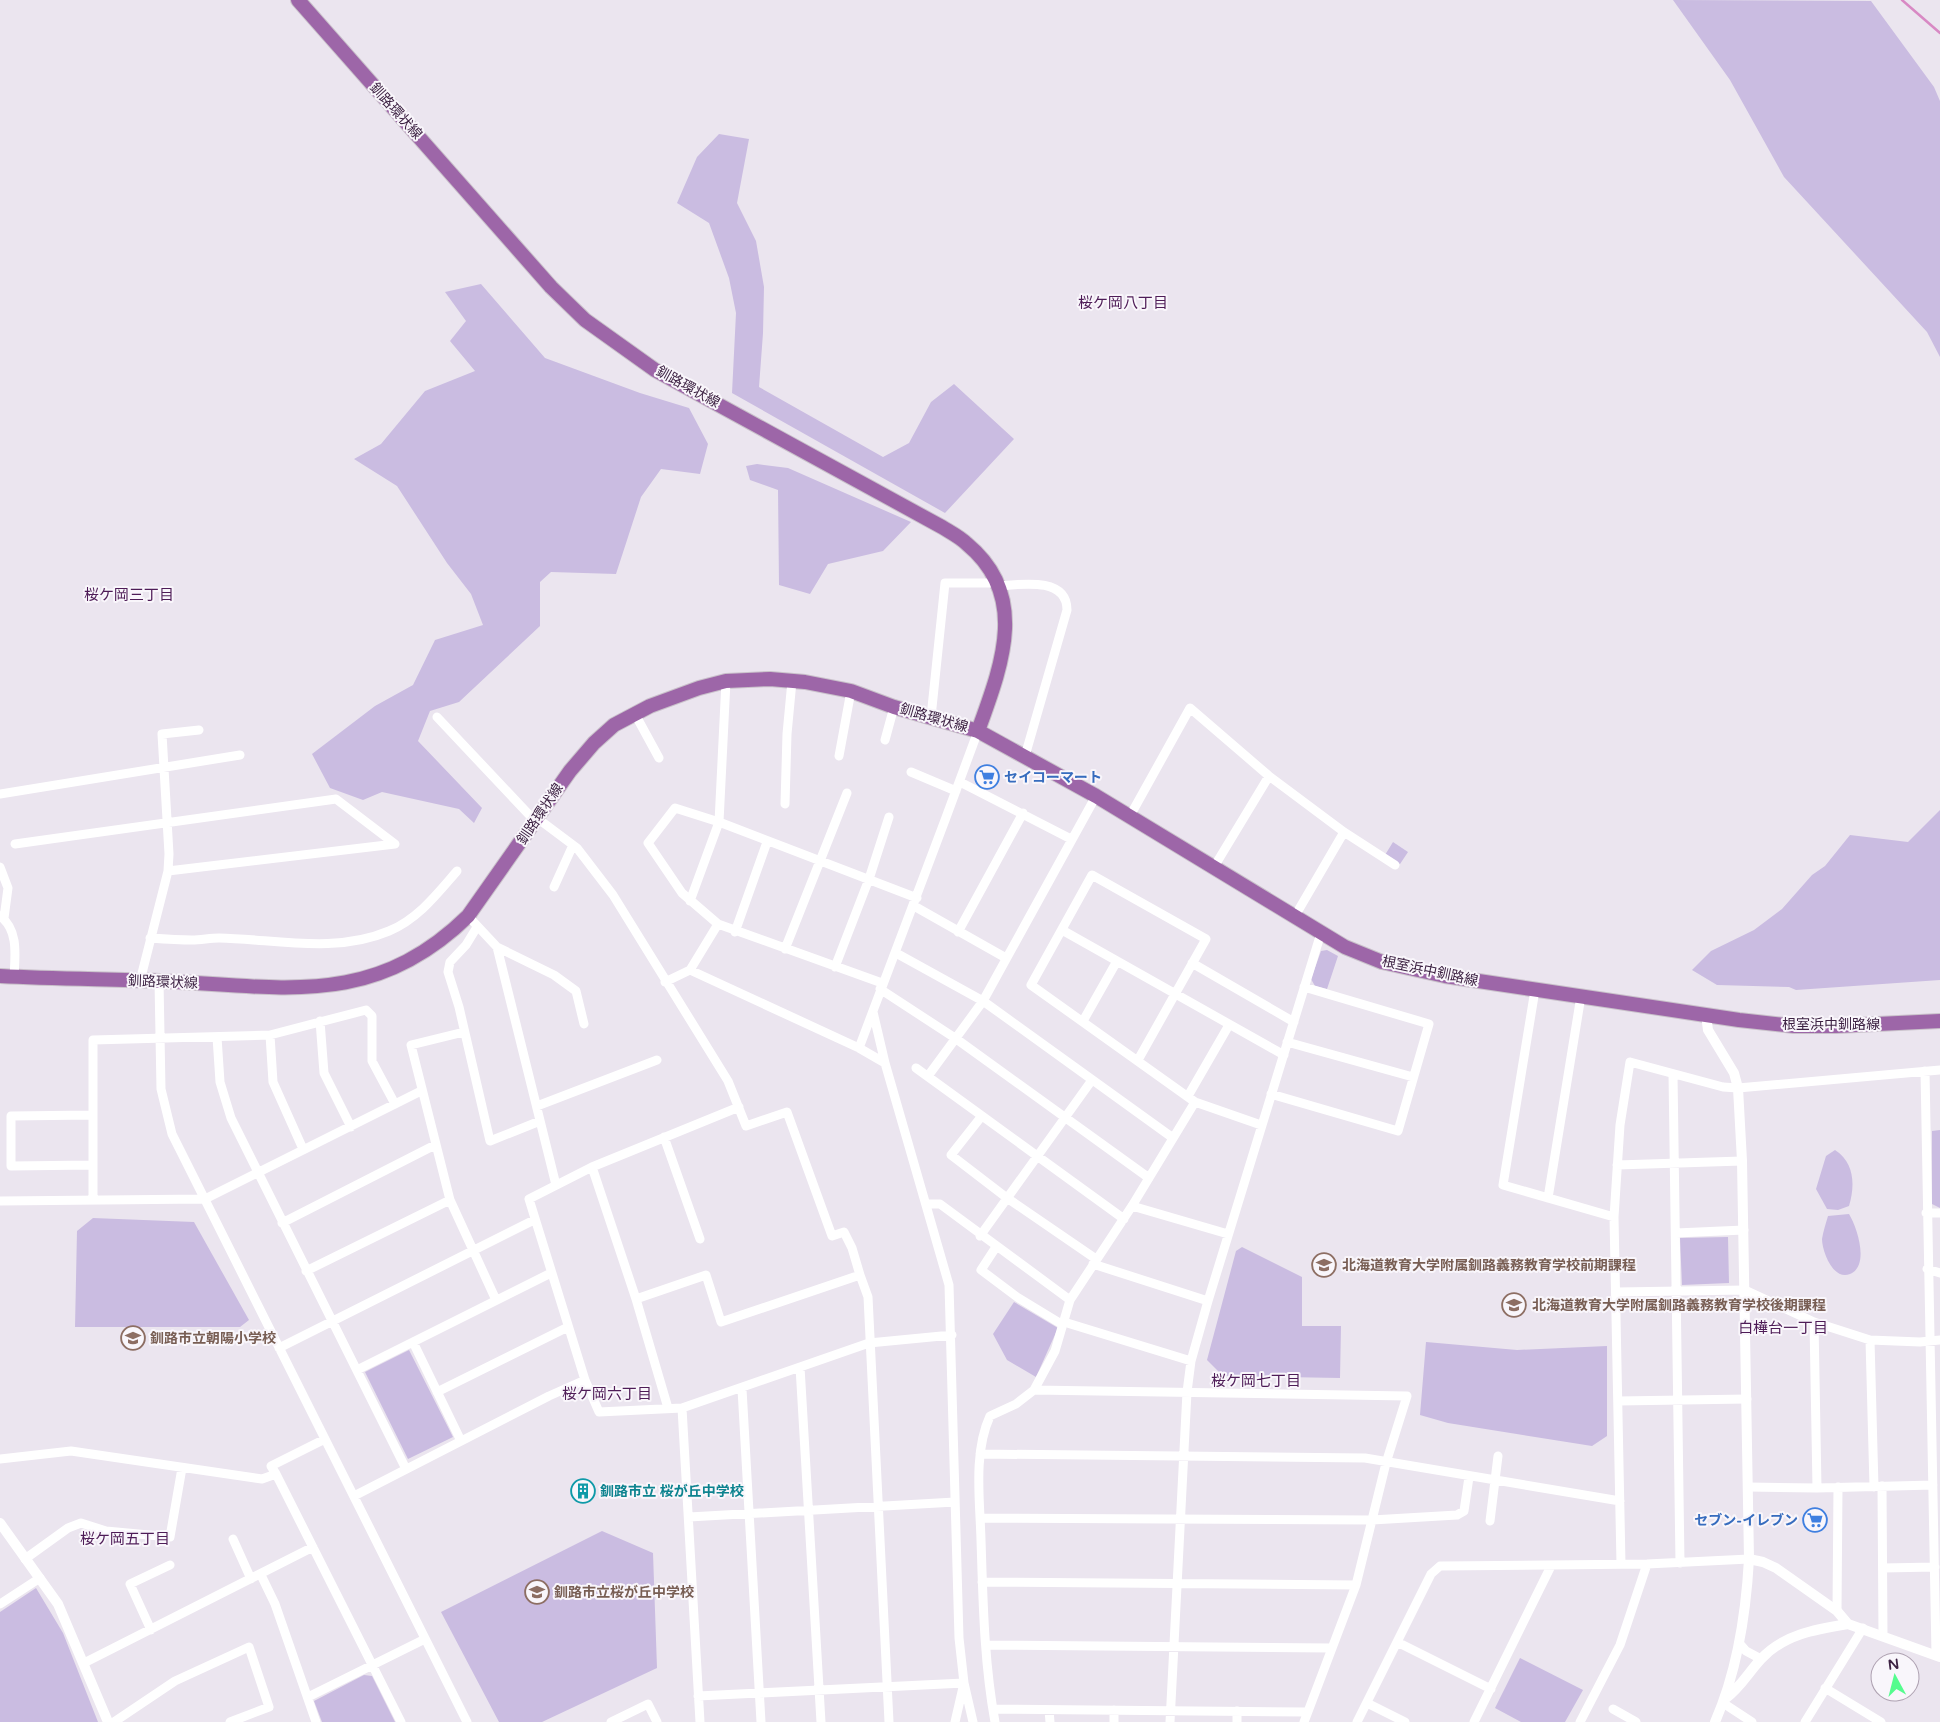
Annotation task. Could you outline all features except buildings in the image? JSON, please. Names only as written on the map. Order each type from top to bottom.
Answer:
[{"type":"main road","name":"釧路環状線","points":[[0,976],[159,981],[285,988],[349,983],[375,976],[416,956],[452,931],[468,916],[570,770],[594,743],[614,725],[635,714],[692,690],[726,681],[770,679],[851,691],[894,707],[978,731],[1005,647],[1006,625],[998,584],[988,567],[968,544],[942,527],[655,370],[585,320],[551,287],[298,0]]},
{"type":"main road","name":"根室浜中釧路線","points":[[978,731],[1130,816],[1321,933],[1382,962],[1445,976],[1535,990],[1794,1026],[1836,1026],[1940,1020]]},
{"type":"street","points":[[930,717],[945,583],[1026,584],[1050,587],[1063,593],[1067,601],[1067,610],[1025,756]]},
{"type":"street","points":[[690,901],[719,822],[726,681]]},
{"type":"street","points":[[785,804],[787,734],[792,681]]},
{"type":"street","points":[[840,756],[851,691]]},
{"type":"street","points":[[885,740],[894,707]]},
{"type":"street","points":[[1130,816],[1190,708],[1269,776],[1344,832],[1395,865]]},
{"type":"street","points":[[635,714],[659,758]]},
{"type":"street","points":[[437,716],[536,820],[573,845],[618,902],[665,982],[728,1081],[746,1126],[787,1112],[832,1236],[844,1232],[852,1248],[868,1297],[889,1722]]},
{"type":"street","points":[[140,981],[168,871],[162,734],[199,730]]},
{"type":"street","points":[[859,1048],[881,986],[916,902],[978,731]]},
{"type":"street","points":[[0,794],[240,755]]},
{"type":"street","points":[[911,772],[958,786],[1023,813],[1071,840]]},
{"type":"street","points":[[1214,868],[1269,776]]},
{"type":"street","points":[[785,949],[847,793]]},
{"type":"street","points":[[928,1076],[983,1001],[1096,796]]},
{"type":"street","points":[[15,844],[336,799],[395,844],[168,871]]},
{"type":"street","points":[[1006,958],[958,932],[916,902],[869,879],[767,842],[719,822],[675,808],[648,843],[682,893],[718,924],[881,986],[1148,1178]]},
{"type":"street","points":[[958,932],[1023,813]]},
{"type":"street","points":[[835,967],[869,879],[889,817]]},
{"type":"street","points":[[1295,916],[1344,832]]},
{"type":"street","points":[[735,932],[767,842]]},
{"type":"street","points":[[554,887],[573,845]]},
{"type":"street","points":[[0,867],[8,888],[2,917],[11,928],[14,940],[14,977]]},
{"type":"street","points":[[150,938],[194,940],[218,938],[315,945],[371,937],[390,931],[409,920],[425,907],[457,871]]},
{"type":"street","points":[[1138,1060],[1206,939],[1092,875],[1031,985],[1192,1099],[1261,1125]]},
{"type":"street","points":[[468,916],[497,947],[554,975],[576,991],[584,1024]]},
{"type":"street","points":[[665,982],[690,970],[718,924]]},
{"type":"street","points":[[477,927],[466,945],[450,962],[448,972],[490,1141],[540,1121]]},
{"type":"street","points":[[1062,930],[1174,995],[1284,1055]]},
{"type":"street","points":[[1170,1722],[1183,1457],[1191,1361],[1261,1125],[1321,933]]},
{"type":"street","points":[[497,947],[556,1185]]},
{"type":"street","points":[[896,953],[983,1001],[1173,1138]]},
{"type":"street","points":[[1083,1021],[1117,961]]},
{"type":"street","points":[[1192,963],[1294,1022]]},
{"type":"street","points":[[690,970],[859,1048],[885,1063]]},
{"type":"street","points":[[159,981],[161,1089],[170,1126],[467,1722]]},
{"type":"street","points":[[1271,1094],[1398,1131],[1428,1024],[1304,987]]},
{"type":"street","points":[[1535,990],[1502,1185],[1614,1217]]},
{"type":"street","points":[[1548,1198],[1581,996]]},
{"type":"street","points":[[93,1200],[93,1040],[270,1035],[366,1010],[372,1016],[372,1061],[395,1104]]},
{"type":"street","points":[[872,1012],[949,1286],[952,1335],[959,1638],[964,1683],[973,1722]]},
{"type":"street","points":[[1706,1015],[1708,1030],[1734,1073],[1738,1088],[1744,1230],[1747,1399],[1749,1559],[1739,1643],[1724,1701],[1715,1722]]},
{"type":"street","points":[[320,1021],[324,1073],[350,1127]]},
{"type":"street","points":[[995,1722],[986,1645],[980,1518],[980,1454],[990,1416],[1016,1404],[1034,1390],[1047,1370],[1070,1300],[1124,1219],[1173,1138],[1229,1025]]},
{"type":"street","points":[[464,1032],[411,1045],[421,1091],[450,1200],[496,1300]]},
{"type":"street","points":[[270,1035],[273,1082],[303,1150]]},
{"type":"street","points":[[217,1037],[220,1082],[230,1118],[406,1469]]},
{"type":"street","points":[[1288,1042],[1413,1077]]},
{"type":"street","points":[[537,1106],[656,1060]]},
{"type":"street","points":[[1621,1564],[1614,1217],[1620,1125],[1630,1062],[1722,1087],[1738,1088],[1940,1070]]},
{"type":"street","points":[[916,1068],[980,1117],[1124,1219]]},
{"type":"street","points":[[1724,1701],[1739,1689],[1761,1659],[1794,1636],[1848,1624],[1938,1656],[1933,1485],[1935,1340],[1927,1269],[1925,1071]]},
{"type":"street","points":[[1673,1074],[1680,1563]]},
{"type":"street","points":[[980,1236],[1092,1080]]},
{"type":"street","points":[[0,1201],[205,1199],[421,1091]]},
{"type":"street","points":[[739,1107],[592,1167],[529,1199],[585,1380],[599,1412],[682,1408],[869,1343],[952,1335]]},
{"type":"street","points":[[92,1115],[11,1116],[11,1166],[93,1165]]},
{"type":"street","points":[[980,1117],[951,1155],[1095,1262],[1208,1300]]},
{"type":"street","points":[[664,1137],[700,1239]]},
{"type":"street","points":[[282,1223],[435,1145]]},
{"type":"street","points":[[1617,1164],[1742,1161]]},
{"type":"street","points":[[592,1167],[636,1299],[668,1408]]},
{"type":"street","points":[[306,1271],[450,1200]]},
{"type":"street","points":[[927,1204],[940,1204],[980,1236],[1070,1300]]},
{"type":"street","points":[[1132,1206],[1228,1234]]},
{"type":"street","points":[[1926,1213],[1940,1213]]},
{"type":"street","points":[[279,1348],[534,1220]]},
{"type":"street","points":[[1676,1233],[1744,1230]]},
{"type":"street","points":[[996,1247],[981,1270],[1017,1297],[1063,1324],[1191,1361]]},
{"type":"street","points":[[1927,1269],[1940,1273]]},
{"type":"street","points":[[357,1370],[551,1273]]},
{"type":"street","points":[[636,1299],[706,1275],[722,1322],[860,1275]]},
{"type":"street","points":[[1617,1292],[1745,1290],[1814,1322],[1870,1340],[1935,1340]]},
{"type":"street","points":[[1814,1322],[1816,1488]]},
{"type":"street","points":[[437,1392],[568,1326]]},
{"type":"street","points":[[1870,1340],[1883,1568],[1883,1635]]},
{"type":"street","points":[[413,1342],[461,1441]]},
{"type":"street","points":[[800,1368],[810,1511],[821,1722]]},
{"type":"street","points":[[354,1496],[585,1380]]},
{"type":"street","points":[[742,1388],[761,1722]]},
{"type":"street","points":[[1034,1390],[1406,1396],[1386,1463],[1356,1586],[1306,1712],[1304,1722]]},
{"type":"street","points":[[1618,1401],[1747,1399]]},
{"type":"street","points":[[682,1408],[700,1722]]},
{"type":"street","points":[[325,1439],[271,1466],[401,1722]]},
{"type":"street","points":[[0,1459],[71,1451],[262,1479],[276,1474]]},
{"type":"street","points":[[980,1454],[1365,1458],[1620,1501]]},
{"type":"street","points":[[1490,1521],[1498,1456]]},
{"type":"street","points":[[25,1558],[68,1528],[81,1523],[106,1531],[170,1537],[182,1468]]},
{"type":"street","points":[[980,1518],[1372,1520],[1457,1515],[1464,1511],[1469,1477]]},
{"type":"street","points":[[1748,1487],[1838,1488],[1933,1485]]},
{"type":"street","points":[[1837,1611],[1838,1488]]},
{"type":"street","points":[[689,1517],[955,1502]]},
{"type":"street","points":[[0,1523],[58,1604],[108,1722]]},
{"type":"street","points":[[233,1539],[251,1579]]},
{"type":"street","points":[[84,1663],[313,1547]]},
{"type":"street","points":[[1357,1722],[1430,1574],[1440,1566],[1647,1564],[1749,1559],[1763,1562],[1776,1568],[1837,1611],[1848,1624]]},
{"type":"street","points":[[1580,1722],[1620,1645],[1647,1564]]},
{"type":"street","points":[[151,1630],[130,1584],[170,1565]]},
{"type":"street","points":[[1474,1722],[1551,1566]]},
{"type":"street","points":[[1883,1568],[1935,1567]]},
{"type":"street","points":[[261,1575],[275,1604],[316,1722]]},
{"type":"street","points":[[0,1604],[40,1578]]},
{"type":"street","points":[[982,1582],[1356,1586]]},
{"type":"street","points":[[1805,1722],[1863,1628]]},
{"type":"street","points":[[308,1697],[425,1639]]},
{"type":"street","points":[[1397,1642],[1491,1689]]},
{"type":"street","points":[[1739,1643],[1746,1651],[1761,1659]]},
{"type":"street","points":[[986,1645],[1331,1648]]},
{"type":"street","points":[[114,1722],[174,1681],[249,1647],[269,1708],[230,1722]]},
{"type":"street","points":[[698,1696],[887,1685],[964,1683]]},
{"type":"street","points":[[955,1722],[964,1683]]},
{"type":"street","points":[[1825,1688],[1882,1722]]},
{"type":"street","points":[[1724,1701],[1752,1722]]},
{"type":"street","points":[[1366,1703],[1406,1722]]},
{"type":"street","points":[[611,1722],[648,1704],[657,1722]]},
{"type":"street","points":[[993,1709],[1306,1712]]},
{"type":"street","points":[[1613,1709],[1636,1722]]},
{"type":"street","points":[[1050,1710],[1050,1722]]},
{"type":"street","points":[[1114,1710],[1114,1722]]},
{"type":"street","points":[[1237,1711],[1237,1722]]},
{"type":"shaded area","points":[[1673,0],[1871,1],[1934,87],[1940,101],[1940,357],[1927,332],[1784,177],[1730,80]]},
{"type":"shaded area","points":[[719,134],[749,139],[737,203],[756,241],[764,287],[759,387],[883,457],[909,443],[931,402],[954,384],[1014,439],[945,513],[732,393],[736,313],[729,278],[709,223],[677,203],[697,157]]},
{"type":"shaded area","points":[[481,284],[545,358],[640,393],[689,408],[708,444],[700,474],[661,469],[641,497],[616,574],[551,572],[540,582],[540,626],[459,702],[430,711],[418,741],[482,808],[474,823],[459,809],[382,792],[363,800],[330,788],[312,754],[375,706],[413,685],[435,640],[483,625],[471,594],[447,563],[397,486],[354,459],[381,444],[425,391],[475,371],[450,341],[466,321],[445,292]]},
{"type":"shaded area","points":[[757,464],[788,468],[911,522],[883,551],[828,564],[810,594],[779,585],[778,490],[750,480],[746,466]]},
{"type":"shaded area","points":[[1940,810],[1940,980],[1796,990],[1789,987],[1717,985],[1692,970],[1711,951],[1754,930],[1782,909],[1812,875],[1825,866],[1850,835],[1908,842]]},
{"type":"shaded area","points":[[1393,842],[1408,852],[1400,864],[1385,855]]},
{"type":"shaded area","points":[[1327,950],[1338,956],[1327,989],[1315,986],[1311,979],[1321,951]]},
{"type":"shaded area","points":[[1940,1130],[1940,1208],[1932,1204],[1932,1131]]},
{"type":"shaded area","points":[[1835,1150],[1842,1155],[1852,1175],[1852,1191],[1849,1206],[1838,1210],[1827,1209],[1816,1189],[1826,1156]]},
{"type":"shaded area","points":[[1849,1214],[1858,1237],[1861,1255],[1856,1270],[1844,1275],[1838,1273],[1830,1264],[1824,1251],[1822,1239],[1828,1216]]},
{"type":"shaded area","points":[[93,1218],[194,1222],[249,1320],[240,1327],[75,1327],[77,1231]]},
{"type":"shaded area","points":[[1728,1237],[1729,1283],[1682,1285],[1680,1238]]},
{"type":"shaded area","points":[[1242,1247],[1302,1277],[1302,1326],[1341,1326],[1340,1378],[1223,1376],[1207,1360],[1236,1251]]},
{"type":"shaded area","points":[[1014,1302],[1058,1328],[1036,1377],[1007,1360],[993,1334]]},
{"type":"shaded area","points":[[1426,1342],[1517,1350],[1607,1346],[1607,1436],[1592,1446],[1448,1423],[1420,1415]]},
{"type":"shaded area","points":[[409,1350],[453,1437],[408,1459],[365,1372]]},
{"type":"shaded area","points":[[602,1531],[653,1553],[657,1668],[542,1722],[499,1722],[441,1612]]},
{"type":"shaded area","points":[[36,1588],[63,1633],[98,1722],[0,1722],[0,1612]]},
{"type":"shaded area","points":[[1520,1658],[1583,1690],[1565,1722],[1521,1722],[1495,1708]]},
{"type":"shaded area","points":[[364,1675],[372,1676],[395,1722],[322,1722],[314,1701]]},
{"type":"waterway","points":[[1902,0],[1940,33]]},
{"type":"place","name":"セイコーマート","points":[[987,777]]},
{"type":"place","name":"北海道教育大学附属釧路義務教育学校前期課程","points":[[1324,1265]]},
{"type":"place","name":"北海道教育大学附属釧路義務教育学校後期課程","points":[[1514,1305]]},
{"type":"place","name":"釧路市立朝陽小学校","points":[[133,1338]]},
{"type":"place","name":"釧路市立 桜が丘中学校","points":[[583,1491]]},
{"type":"place","name":"セブン-イレブン","points":[[1815,1520]]},
{"type":"place","name":"釧路市立桜が丘中学校","points":[[537,1592]]},
{"type":"district","name":"桜ケ岡八丁目","points":[[1123,303]]},
{"type":"district","name":"桜ケ岡三丁目","points":[[129,595]]},
{"type":"district","name":"白樺台一丁目","points":[[1783,1328]]},
{"type":"district","name":"桜ケ岡七丁目","points":[[1256,1381]]},
{"type":"district","name":"桜ケ岡六丁目","points":[[607,1394]]},
{"type":"district","name":"桜ケ岡五丁目","points":[[125,1539]]}]
